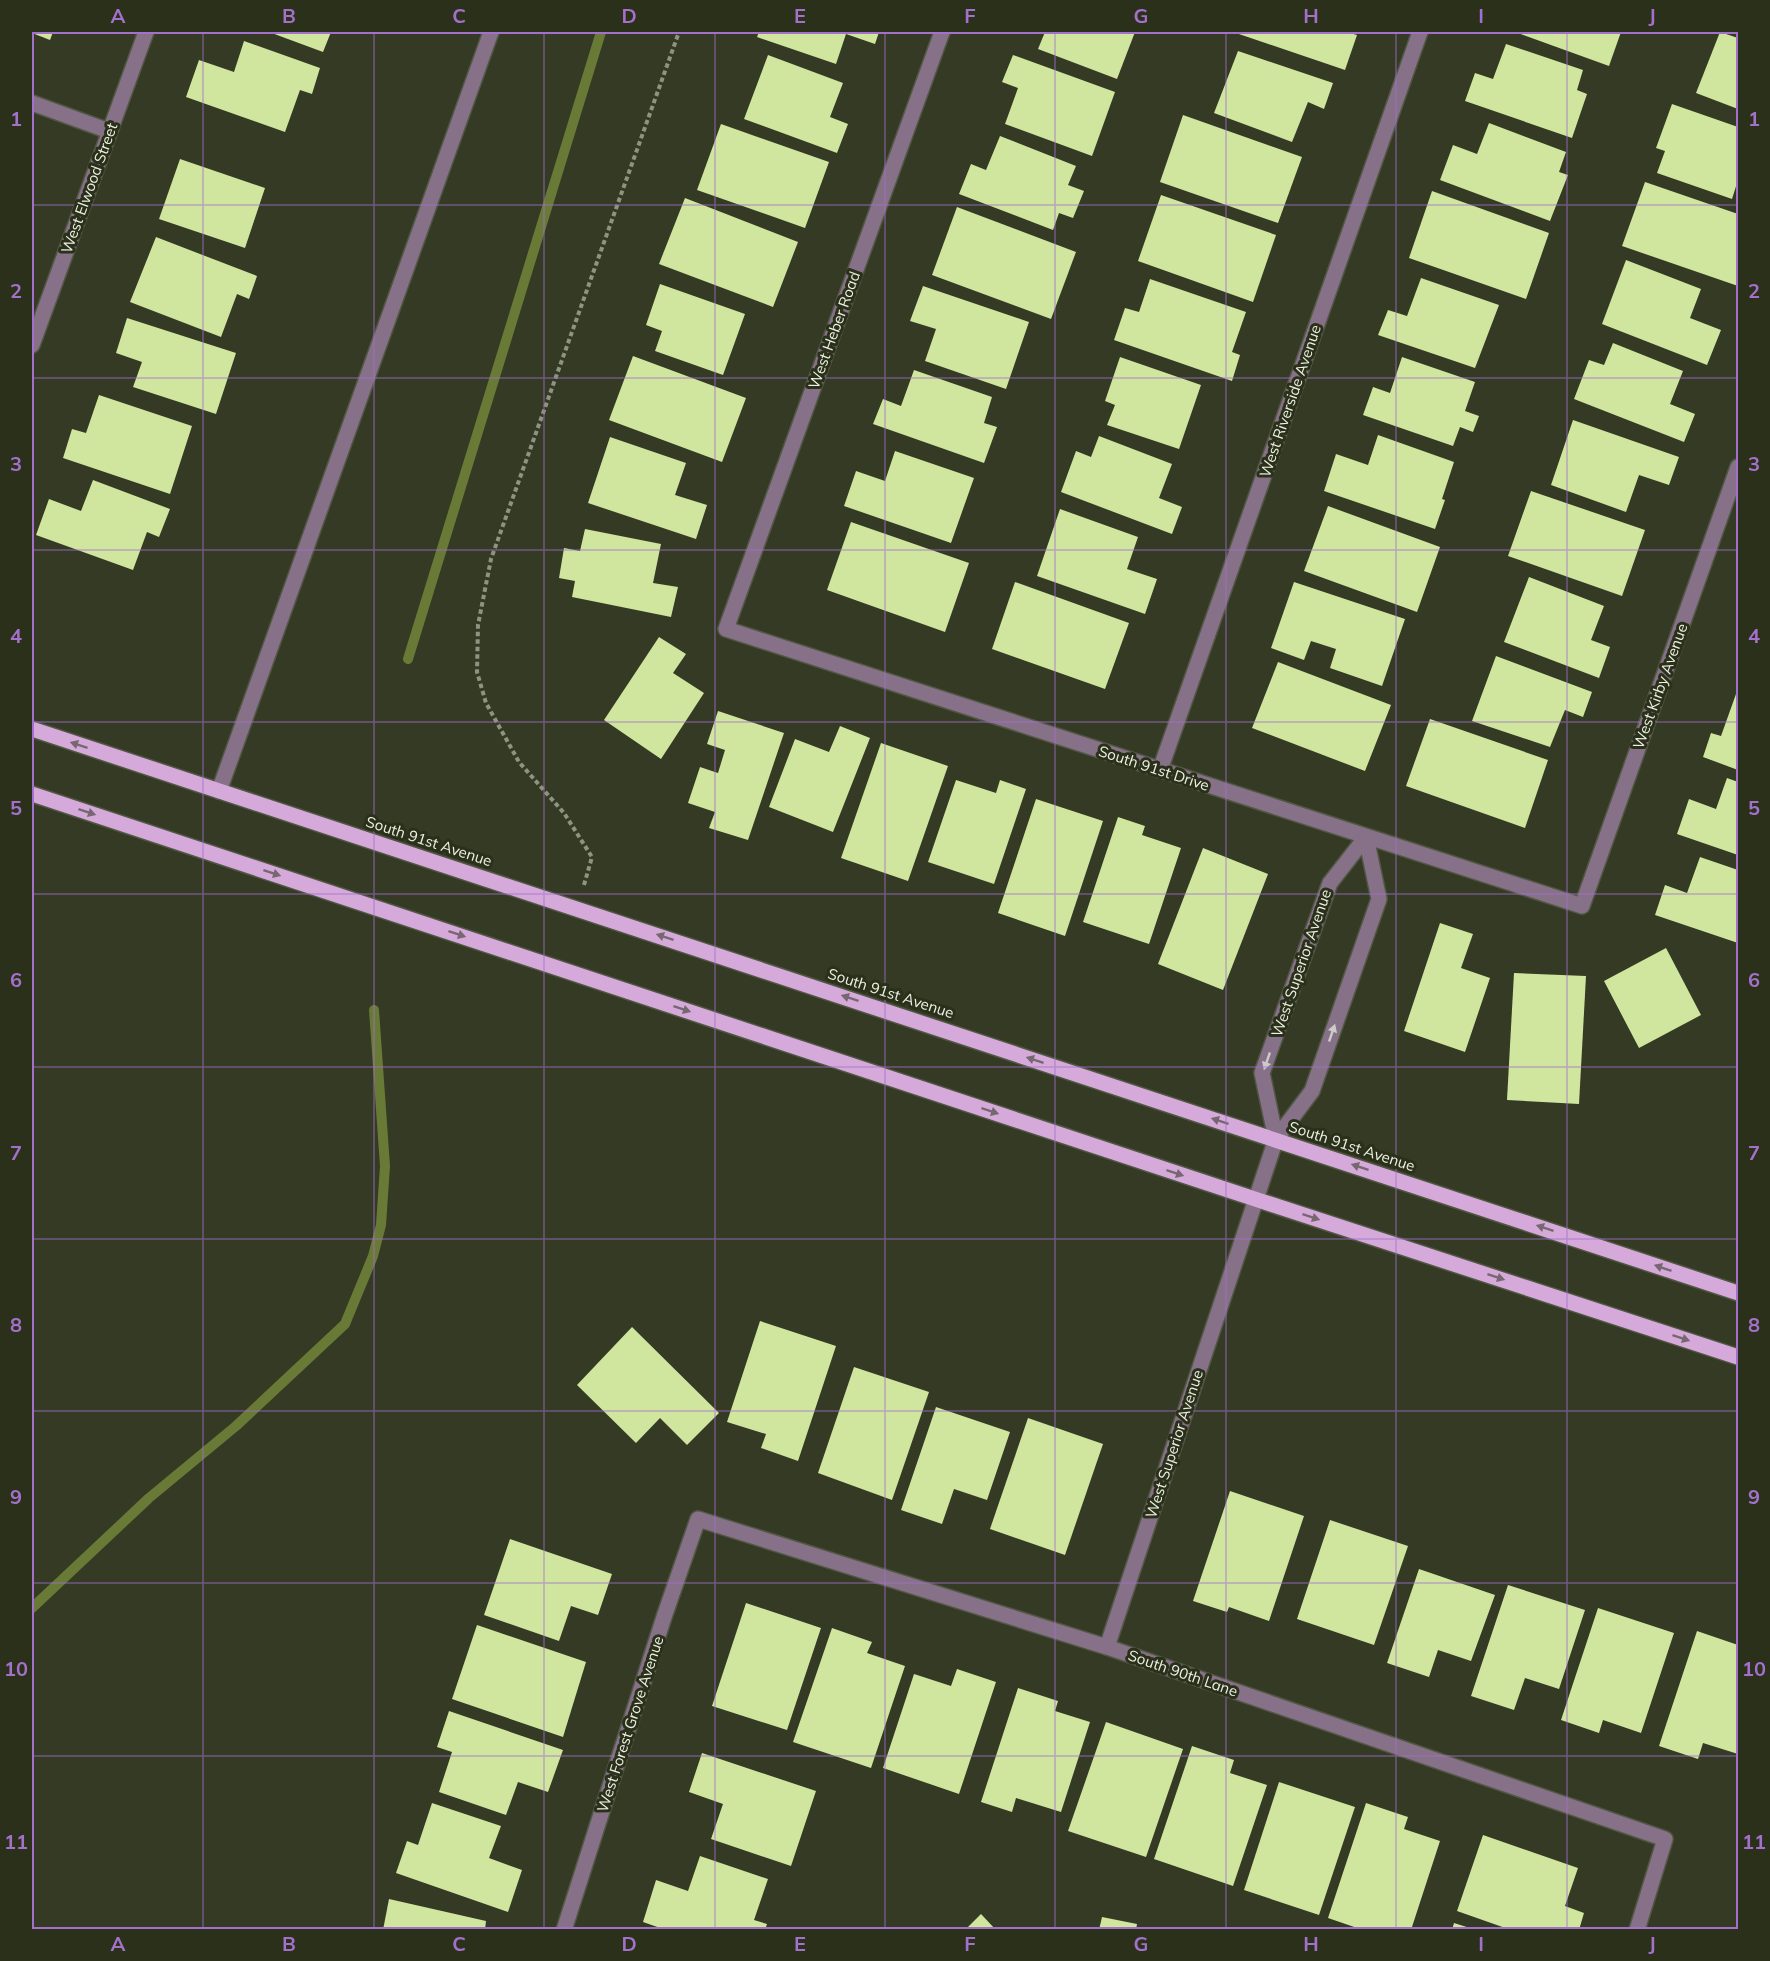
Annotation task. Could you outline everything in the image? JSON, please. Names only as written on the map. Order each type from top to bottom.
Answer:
[{"type":"main road","name":"South 91st Avenue","points":[[32,729],[1738,1293]]},
{"type":"main road","points":[[32,794],[1738,1357]]},
{"type":"street","name":"West Elwood Street","points":[[32,345],[146,32]]},
{"type":"street","points":[[219,791],[491,32]]},
{"type":"street","name":"West Heber Road","points":[[726,629],[942,32]]},
{"type":"street","name":"West Riverside Avenue","points":[[1160,771],[1420,32]]},
{"type":"street","points":[[32,103],[110,131]]},
{"type":"street","name":"West Kirby Avenue","points":[[1582,906],[1738,467]]},
{"type":"street","name":"South 91st Drive","points":[[726,629],[1582,906]]},
{"type":"street","name":"West Superior Avenue","points":[[1276,1139],[1262,1073],[1330,883],[1366,837]]},
{"type":"street","name":"West Superior Avenue","points":[[1107,1647],[1276,1139],[1312,1091],[1378,898],[1366,837]]},
{"type":"street","name":"South 90th Lane","points":[[698,1519],[1107,1647],[1665,1839],[1637,1929]]},
{"type":"street","name":"West Forest Grove Avenue","points":[[564,1929],[664,1617],[698,1519]]},
{"type":"path","points":[[577,909],[591,857],[564,813],[519,762],[486,703],[477,672],[478,625],[491,559],[679,32]]},
{"type":"building","points":[[32,32],[53,32],[50,40]]},
{"type":"building","points":[[269,32],[331,32],[323,52]]},
{"type":"building","points":[[759,32],[879,32],[875,44],[846,34],[836,64],[757,37]]},
{"type":"building","points":[[1045,32],[1135,32],[1117,79],[1038,49]]},
{"type":"building","points":[[1233,32],[1346,32],[1357,35],[1345,70]]},
{"type":"building","points":[[1515,32],[1621,32],[1609,66]]},
{"type":"building","points":[[1720,32],[1738,38],[1738,109],[1696,93]]},
{"type":"building","points":[[244,41],[320,68],[312,94],[300,90],[285,132],[186,97],[199,60],[234,72]]},
{"type":"building","points":[[1506,44],[1583,70],[1577,90],[1587,94],[1572,138],[1465,101],[1475,73],[1493,79]]},
{"type":"building","points":[[1238,51],[1333,83],[1324,109],[1308,102],[1292,142],[1214,113]]},
{"type":"building","points":[[768,55],[843,83],[830,117],[848,124],[837,153],[744,119]]},
{"type":"building","points":[[1013,55],[1115,92],[1092,156],[1005,124],[1018,88],[1002,82]]},
{"type":"building","points":[[1672,104],[1738,127],[1738,180],[1732,199],[1657,173],[1665,151],[1656,148]]},
{"type":"building","points":[[1183,115],[1302,157],[1278,223],[1160,182]]},
{"type":"building","points":[[1489,123],[1566,152],[1559,172],[1568,175],[1550,221],[1440,180],[1453,145],[1477,154]]},
{"type":"building","points":[[721,124],[829,162],[805,228],[697,190]]},
{"type":"building","points":[[1000,136],[1076,166],[1068,185],[1084,191],[1073,218],[1059,213],[1053,230],[959,194],[971,164],[986,170]]},
{"type":"building","points":[[180,159],[265,188],[245,248],[159,219]]},
{"type":"building","points":[[1645,182],[1738,214],[1738,286],[1622,246]]},
{"type":"building","points":[[1432,191],[1549,233],[1526,299],[1409,258]]},
{"type":"building","points":[[1161,195],[1276,235],[1253,302],[1138,261]]},
{"type":"building","points":[[685,198],[798,242],[773,307],[659,264]]},
{"type":"building","points":[[957,207],[1076,252],[1051,319],[932,275]]},
{"type":"building","points":[[156,237],[257,276],[249,299],[237,294],[221,337],[130,302]]},
{"type":"building","points":[[1626,260],[1701,289],[1690,318],[1721,330],[1707,365],[1602,324]]},
{"type":"building","points":[[1421,278],[1499,305],[1475,368],[1378,335],[1388,310],[1407,316]]},
{"type":"building","points":[[1150,279],[1246,312],[1232,352],[1240,355],[1232,381],[1114,340],[1125,308],[1139,312]]},
{"type":"building","points":[[660,284],[745,314],[723,375],[655,351],[662,331],[646,325]]},
{"type":"building","points":[[923,286],[1029,322],[1006,389],[925,361],[936,329],[910,321]]},
{"type":"building","points":[[127,318],[236,353],[216,414],[133,387],[142,362],[116,353]]},
{"type":"building","points":[[1613,343],[1683,371],[1670,404],[1695,414],[1684,442],[1574,399],[1589,360],[1604,365]]},
{"type":"building","points":[[633,356],[746,398],[722,462],[609,420]]},
{"type":"building","points":[[1120,357],[1201,385],[1179,449],[1107,425],[1115,405],[1105,401]]},
{"type":"building","points":[[1402,357],[1475,382],[1465,411],[1479,416],[1473,432],[1460,427],[1453,446],[1363,415],[1373,387],[1390,393]]},
{"type":"building","points":[[914,370],[992,397],[984,423],[997,427],[984,463],[873,424],[883,399],[901,406]]},
{"type":"building","points":[[99,395],[192,426],[170,494],[63,458],[72,429],[86,433]]},
{"type":"building","points":[[1573,420],[1679,457],[1669,485],[1639,475],[1626,512],[1551,485]]},
{"type":"building","points":[[1378,435],[1454,462],[1435,529],[1324,491],[1336,454],[1368,465]]},
{"type":"building","points":[[1099,436],[1172,464],[1159,498],[1182,507],[1172,534],[1061,492],[1076,451],[1091,457]]},
{"type":"building","points":[[610,437],[686,463],[675,495],[707,505],[696,539],[588,503]]},
{"type":"building","points":[[895,451],[974,478],[951,543],[844,506],[856,471],[885,481]]},
{"type":"building","points":[[93,480],[170,509],[159,537],[147,532],[133,570],[36,535],[49,499],[81,511]]},
{"type":"building","points":[[1531,491],[1645,530],[1622,596],[1508,556]]},
{"type":"building","points":[[1328,506],[1440,547],[1417,612],[1304,571]]},
{"type":"building","points":[[1060,509],[1138,537],[1127,569],[1157,579],[1145,614],[1037,576]]},
{"type":"building","points":[[851,522],[969,563],[945,632],[827,590]]},
{"type":"building","points":[[585,529],[661,544],[653,583],[678,587],[671,617],[572,597],[575,581],[559,578],[564,548],[580,551]]},
{"type":"building","points":[[1529,577],[1604,606],[1591,640],[1610,647],[1599,678],[1504,642]]},
{"type":"building","points":[[1015,582],[1129,623],[1105,689],[992,649]]},
{"type":"building","points":[[1294,582],[1405,619],[1382,686],[1330,668],[1336,649],[1311,641],[1304,660],[1271,648]]},
{"type":"building","points":[[659,637],[686,654],[673,673],[704,693],[661,759],[604,720]]},
{"type":"building","points":[[1496,656],[1592,692],[1583,717],[1565,710],[1550,747],[1472,721]]},
{"type":"building","points":[[1278,662],[1391,705],[1365,771],[1252,728]]},
{"type":"building","points":[[1736,694],[1738,695],[1738,770],[1703,757],[1711,733],[1721,736]]},
{"type":"building","points":[[718,711],[784,733],[748,840],[709,828],[715,812],[688,803],[700,767],[718,773],[725,750],[707,744]]},
{"type":"building","points":[[1430,719],[1548,760],[1525,828],[1406,786]]},
{"type":"building","points":[[840,726],[870,738],[833,832],[769,807],[795,739],[829,752]]},
{"type":"building","points":[[881,743],[948,766],[908,881],[841,858]]},
{"type":"building","points":[[1727,778],[1738,782],[1738,855],[1677,834],[1689,799],[1716,809]]},
{"type":"building","points":[[956,780],[996,793],[1000,780],[1026,789],[994,884],[928,862]]},
{"type":"building","points":[[1036,799],[1103,821],[1065,936],[998,913]]},
{"type":"building","points":[[1118,817],[1145,826],[1142,835],[1181,848],[1149,944],[1083,922]]},
{"type":"building","points":[[1203,848],[1268,874],[1223,990],[1158,964]]},
{"type":"building","points":[[1700,857],[1738,870],[1738,943],[1655,915],[1665,885],[1687,893]]},
{"type":"building","points":[[1440,923],[1473,934],[1461,968],[1490,978],[1465,1052],[1404,1031]]},
{"type":"building","points":[[1666,948],[1701,1015],[1639,1048],[1604,981]]},
{"type":"building","points":[[1514,973],[1586,976],[1579,1104],[1507,1100]]},
{"type":"building","points":[[760,1321],[836,1346],[798,1461],[761,1448],[766,1434],[727,1422]]},
{"type":"building","points":[[632,1327],[719,1413],[687,1445],[660,1418],[636,1443],[577,1385]]},
{"type":"building","points":[[854,1367],[929,1392],[892,1500],[818,1473]]},
{"type":"building","points":[[936,1407],[1010,1432],[987,1500],[954,1489],[942,1524],[901,1510]]},
{"type":"building","points":[[1028,1418],[1103,1444],[1065,1555],[990,1529]]},
{"type":"building","points":[[1230,1491],[1304,1516],[1269,1621],[1229,1607],[1227,1612],[1193,1601]]},
{"type":"building","points":[[1330,1520],[1408,1546],[1374,1645],[1297,1619]]},
{"type":"building","points":[[510,1539],[612,1574],[598,1615],[571,1606],[559,1641],[484,1615]]},
{"type":"building","points":[[1419,1569],[1495,1595],[1471,1661],[1438,1650],[1429,1677],[1387,1663]]},
{"type":"building","points":[[1508,1585],[1585,1610],[1559,1689],[1525,1678],[1514,1710],[1471,1696]]},
{"type":"building","points":[[746,1603],[821,1628],[787,1730],[712,1706]]},
{"type":"building","points":[[1598,1608],[1674,1633],[1641,1733],[1603,1720],[1599,1733],[1561,1720]]},
{"type":"building","points":[[477,1625],[586,1662],[563,1737],[452,1699]]},
{"type":"building","points":[[832,1628],[872,1642],[867,1653],[905,1666],[871,1768],[793,1742]]},
{"type":"building","points":[[1697,1631],[1738,1645],[1738,1754],[1703,1743],[1698,1759],[1659,1746]]},
{"type":"building","points":[[957,1669],[996,1682],[959,1794],[883,1768],[914,1674],[951,1686]]},
{"type":"building","points":[[1018,1688],[1058,1701],[1055,1711],[1090,1722],[1061,1812],[1016,1798],[1012,1812],[981,1802]]},
{"type":"building","points":[[449,1711],[563,1750],[548,1792],[518,1782],[506,1815],[439,1792],[452,1752],[437,1747]]},
{"type":"building","points":[[1106,1722],[1183,1749],[1146,1857],[1068,1831]]},
{"type":"building","points":[[1192,1746],[1234,1760],[1230,1773],[1267,1785],[1233,1886],[1154,1859]]},
{"type":"building","points":[[702,1753],[816,1791],[791,1866],[711,1839],[723,1804],[689,1792]]},
{"type":"building","points":[[1279,1782],[1355,1807],[1319,1915],[1244,1890]]},
{"type":"building","points":[[432,1803],[501,1826],[489,1858],[522,1870],[508,1912],[396,1873],[407,1841],[418,1845]]},
{"type":"building","points":[[1366,1803],[1408,1817],[1404,1829],[1440,1841],[1411,1930],[1363,1930],[1328,1918]]},
{"type":"building","points":[[1483,1835],[1578,1868],[1565,1906],[1584,1913],[1579,1930],[1511,1930],[1457,1911]]},
{"type":"building","points":[[700,1856],[768,1879],[754,1920],[767,1924],[765,1930],[666,1930],[643,1922],[656,1880],[688,1891]]},
{"type":"building","points":[[389,1899],[486,1921],[485,1930],[383,1930]]},
{"type":"building","points":[[981,1914],[996,1930],[965,1930]]},
{"type":"building","points":[[1102,1917],[1137,1924],[1136,1930],[1099,1930]]},
{"type":"building","points":[[1454,1923],[1473,1929],[1473,1930],[1452,1930]]},
{"type":"waterway","points":[[408,659],[601,32]]},
{"type":"waterway","points":[[32,1608],[149,1498],[236,1426],[345,1324],[373,1256],[381,1225],[385,1166],[374,1010]]}]
